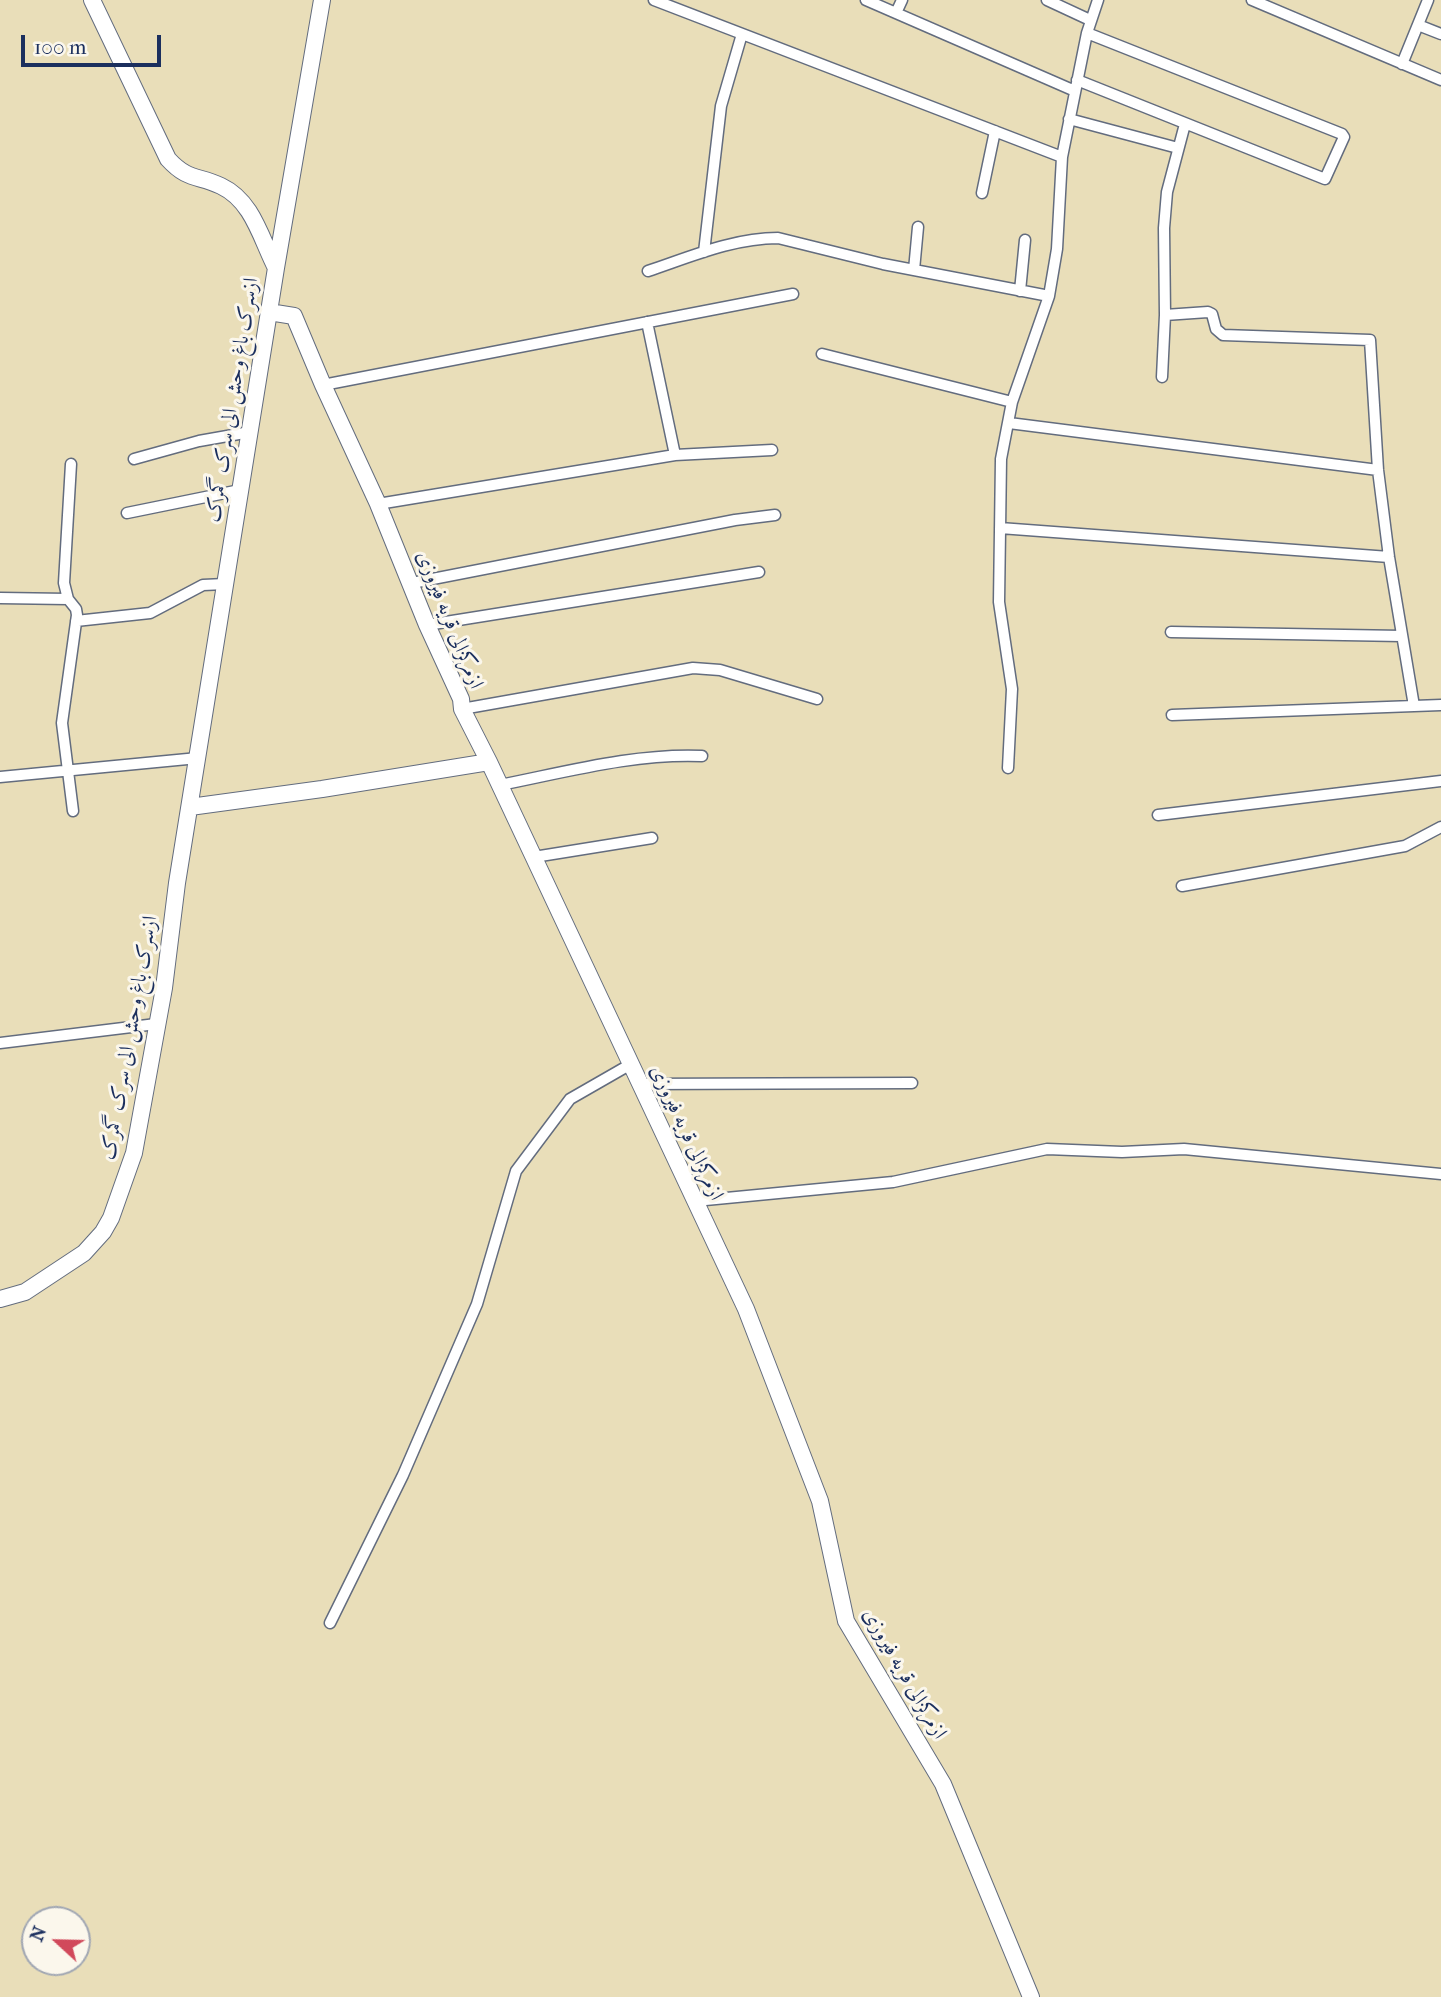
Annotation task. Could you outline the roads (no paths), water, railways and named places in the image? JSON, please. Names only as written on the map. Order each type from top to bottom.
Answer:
[{"type":"main road","points":[[92,0],[168,159],[180,172],[221,186],[235,194],[246,205],[276,268]]},
{"type":"main road","name":"ازسرک باغ وحش الی سرک گمرک","points":[[0,1299],[25,1292],[84,1253],[103,1232],[111,1218],[134,1153],[170,951],[240,490],[322,0]]},
{"type":"main road","name":"ازمرکزالی قریه فیروزی","points":[[269,312],[295,316],[461,699],[462,709],[746,1309],[820,1500],[846,1621],[943,1784],[1031,1997]]},
{"type":"main road","points":[[190,807],[489,762]]},
{"type":"street","points":[[654,0],[1062,157]]},
{"type":"street","points":[[866,0],[1076,86],[1185,124],[1325,179],[1344,137],[1342,134],[1087,33]]},
{"type":"street","points":[[896,13],[902,0]]},
{"type":"street","points":[[1047,0],[1090,20]]},
{"type":"street","points":[[1008,768],[1012,689],[999,602],[1000,459],[1012,402],[1049,296],[1057,249],[1062,157],[1087,33],[1098,0]]},
{"type":"street","points":[[1252,0],[1441,80]]},
{"type":"street","points":[[1402,64],[1428,0]]},
{"type":"street","points":[[1418,25],[1441,34]]},
{"type":"street","points":[[704,252],[721,106],[742,34]]},
{"type":"street","points":[[1069,119],[1178,148]]},
{"type":"street","points":[[1162,377],[1167,192],[1185,124]]},
{"type":"street","points":[[982,193],[995,131]]},
{"type":"street","points":[[914,270],[918,227]]},
{"type":"street","points":[[648,271],[704,252],[765,238],[778,238],[914,270],[1049,296]]},
{"type":"street","points":[[1020,291],[1025,240]]},
{"type":"street","points":[[323,385],[793,294]]},
{"type":"street","points":[[1165,315],[1208,312],[1212,314],[1216,330],[1223,335],[1370,340],[1378,470],[1389,557],[1414,706]]},
{"type":"street","points":[[647,322],[676,455]]},
{"type":"street","points":[[822,354],[1012,402]]},
{"type":"street","points":[[1009,423],[1378,470]]},
{"type":"street","points":[[134,458],[199,441],[250,432]]},
{"type":"street","points":[[378,504],[676,455],[772,450]]},
{"type":"street","points":[[71,464],[64,583],[68,599],[76,609],[76,621],[62,723],[73,811]]},
{"type":"street","points":[[127,513],[240,490]]},
{"type":"street","points":[[411,583],[735,520],[775,515]]},
{"type":"street","points":[[1000,528],[1389,557]]},
{"type":"street","points":[[427,625],[759,572]]},
{"type":"street","points":[[76,621],[150,613],[203,584],[225,584]]},
{"type":"street","points":[[0,598],[68,599]]},
{"type":"street","points":[[1171,632],[1402,636]]},
{"type":"street","points":[[462,709],[680,668],[720,670],[817,699]]},
{"type":"street","points":[[1172,716],[1441,705]]},
{"type":"street","points":[[500,785],[643,758],[702,756]]},
{"type":"street","points":[[0,777],[198,758]]},
{"type":"street","points":[[1158,816],[1441,780]]},
{"type":"street","points":[[1182,886],[1405,846],[1441,827]]},
{"type":"street","points":[[534,857],[652,838]]},
{"type":"street","points":[[0,1044],[156,1024]]},
{"type":"street","points":[[330,1623],[403,1475],[477,1304],[516,1171],[570,1099],[631,1064]]},
{"type":"street","points":[[640,1084],[912,1083]]},
{"type":"street","points":[[695,1201],[893,1182],[1046,1149],[1122,1152],[1184,1149],[1441,1174]]}]
